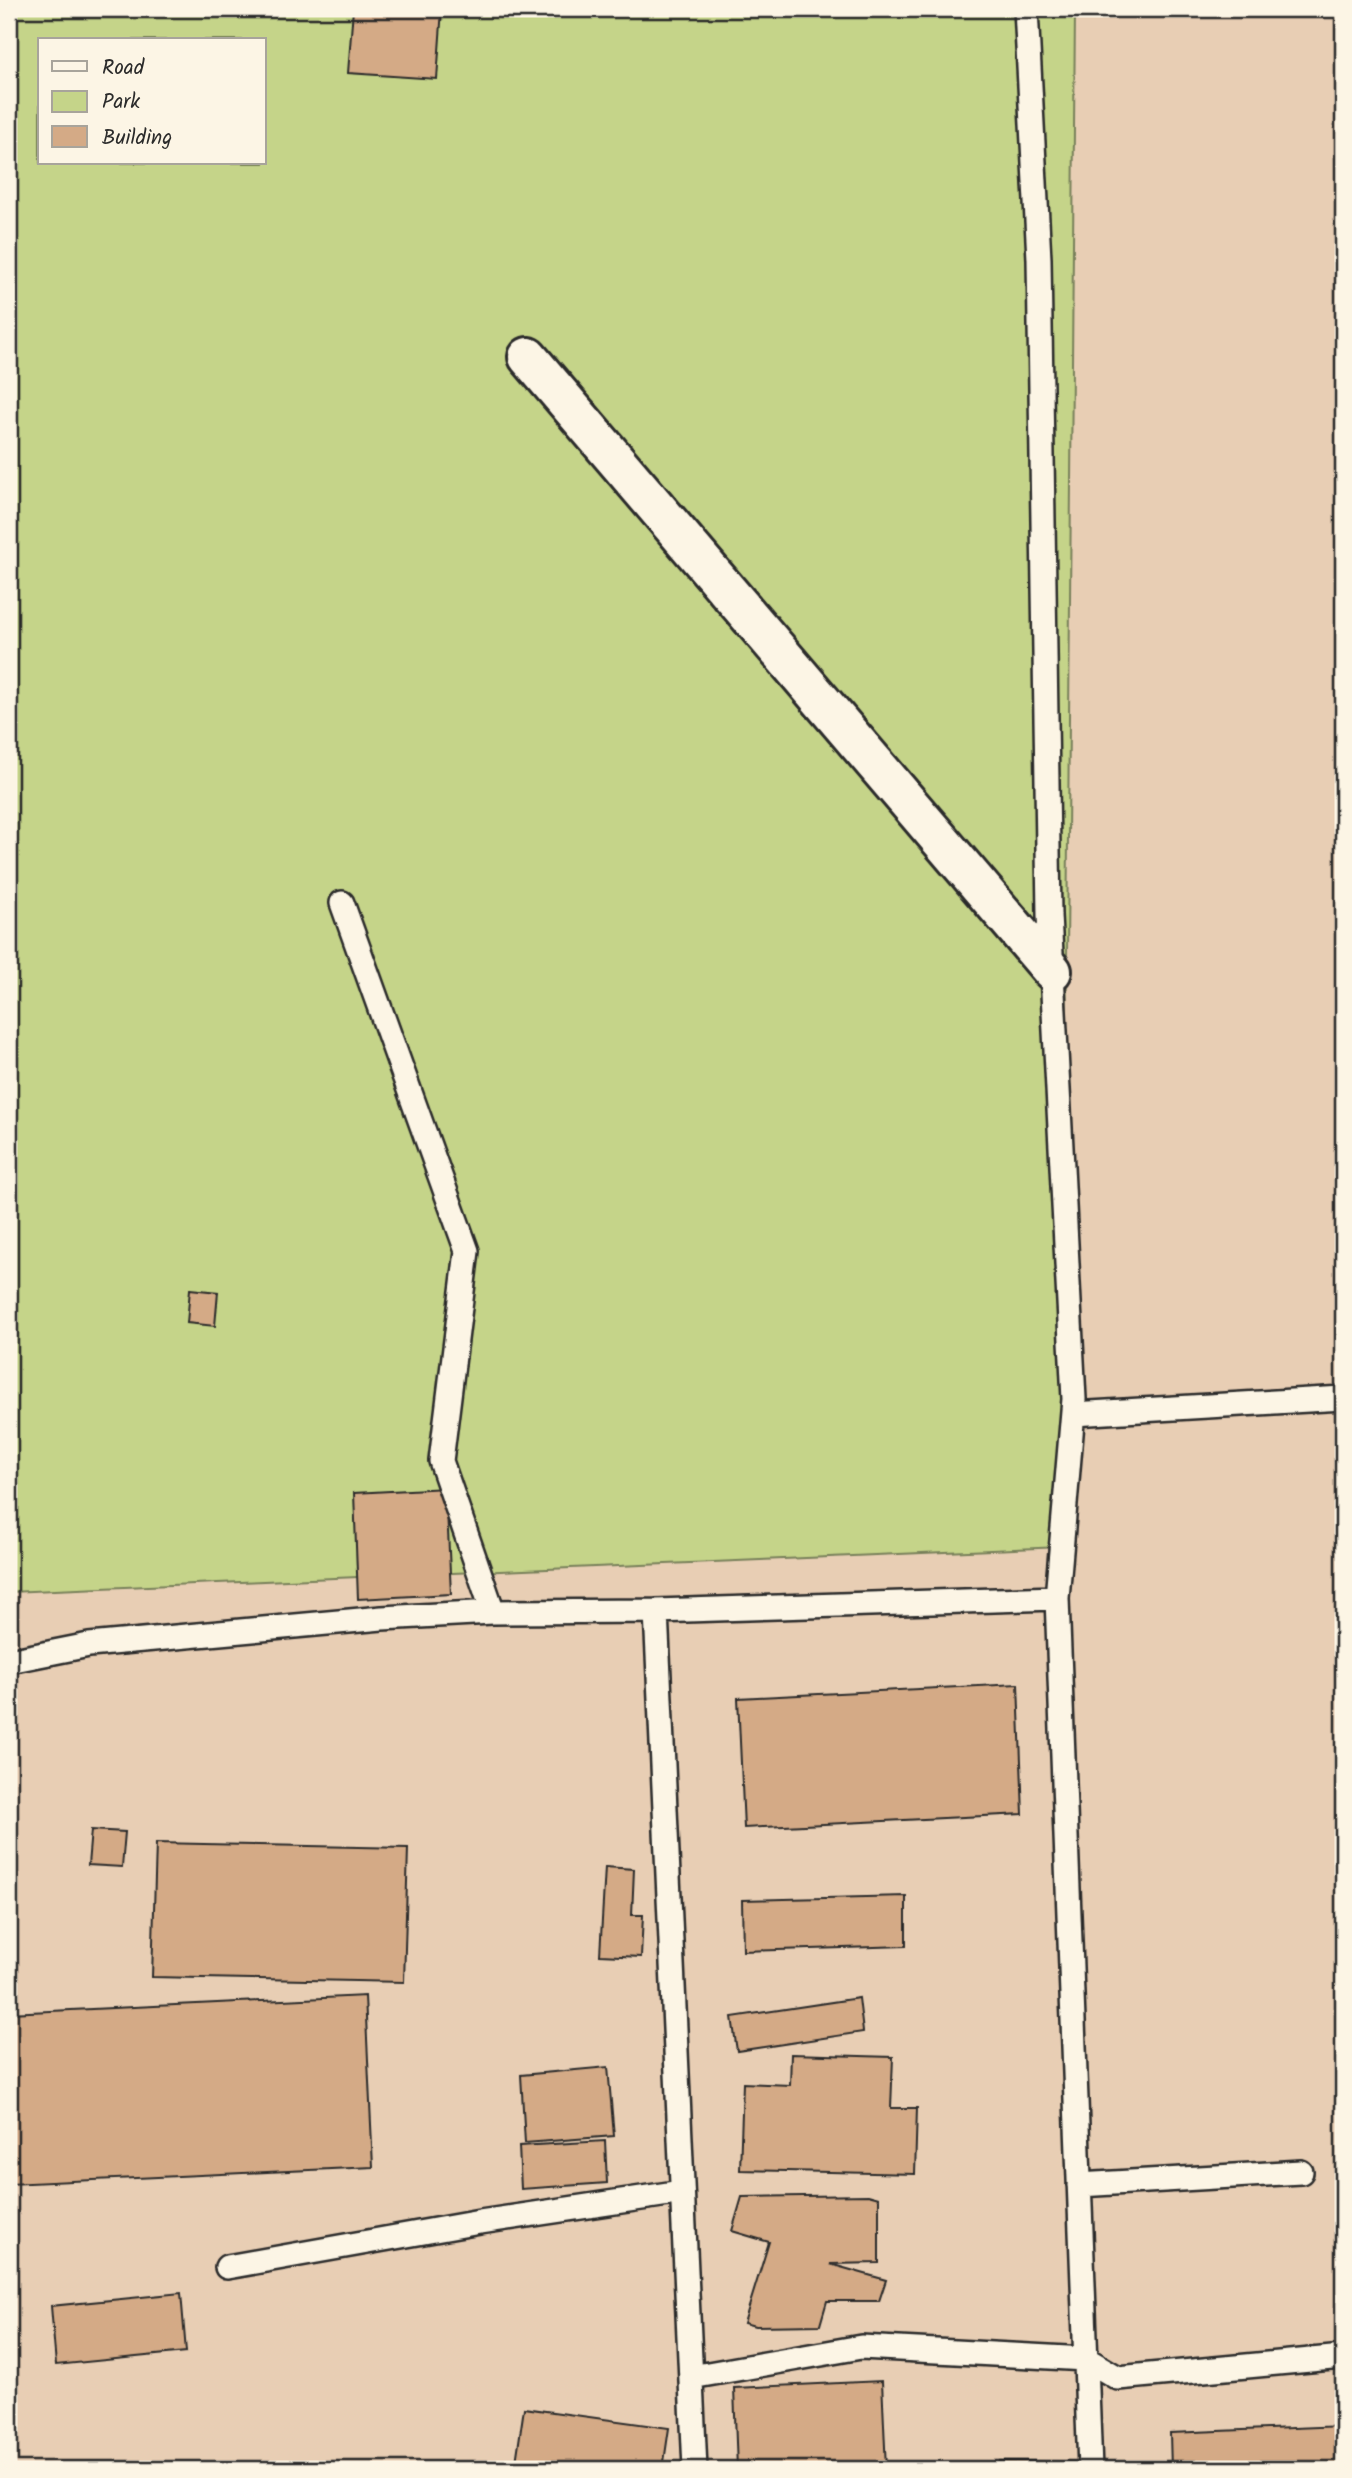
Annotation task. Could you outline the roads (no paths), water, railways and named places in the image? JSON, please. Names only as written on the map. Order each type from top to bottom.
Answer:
[{"type":"street","points":[[528,357],[1052,971]]},
{"type":"lane","points":[[1026,9],[1039,259],[1048,901],[1074,1399],[1057,1598],[1090,2469]]},
{"type":"lane","points":[[342,904],[467,1251],[441,1461],[493,1612]]},
{"type":"lane","points":[[1073,1415],[1343,1398]]},
{"type":"lane","points":[[9,1661],[89,1645],[382,1618],[493,1612],[656,1611],[1057,1598]]},
{"type":"lane","points":[[656,1611],[695,2469]]},
{"type":"lane","points":[[1079,2185],[1301,2172]]},
{"type":"lane","points":[[227,2267],[480,2222],[682,2192]]},
{"type":"lane","points":[[691,2376],[861,2347],[1086,2359],[1118,2378],[1343,2357]]}]
